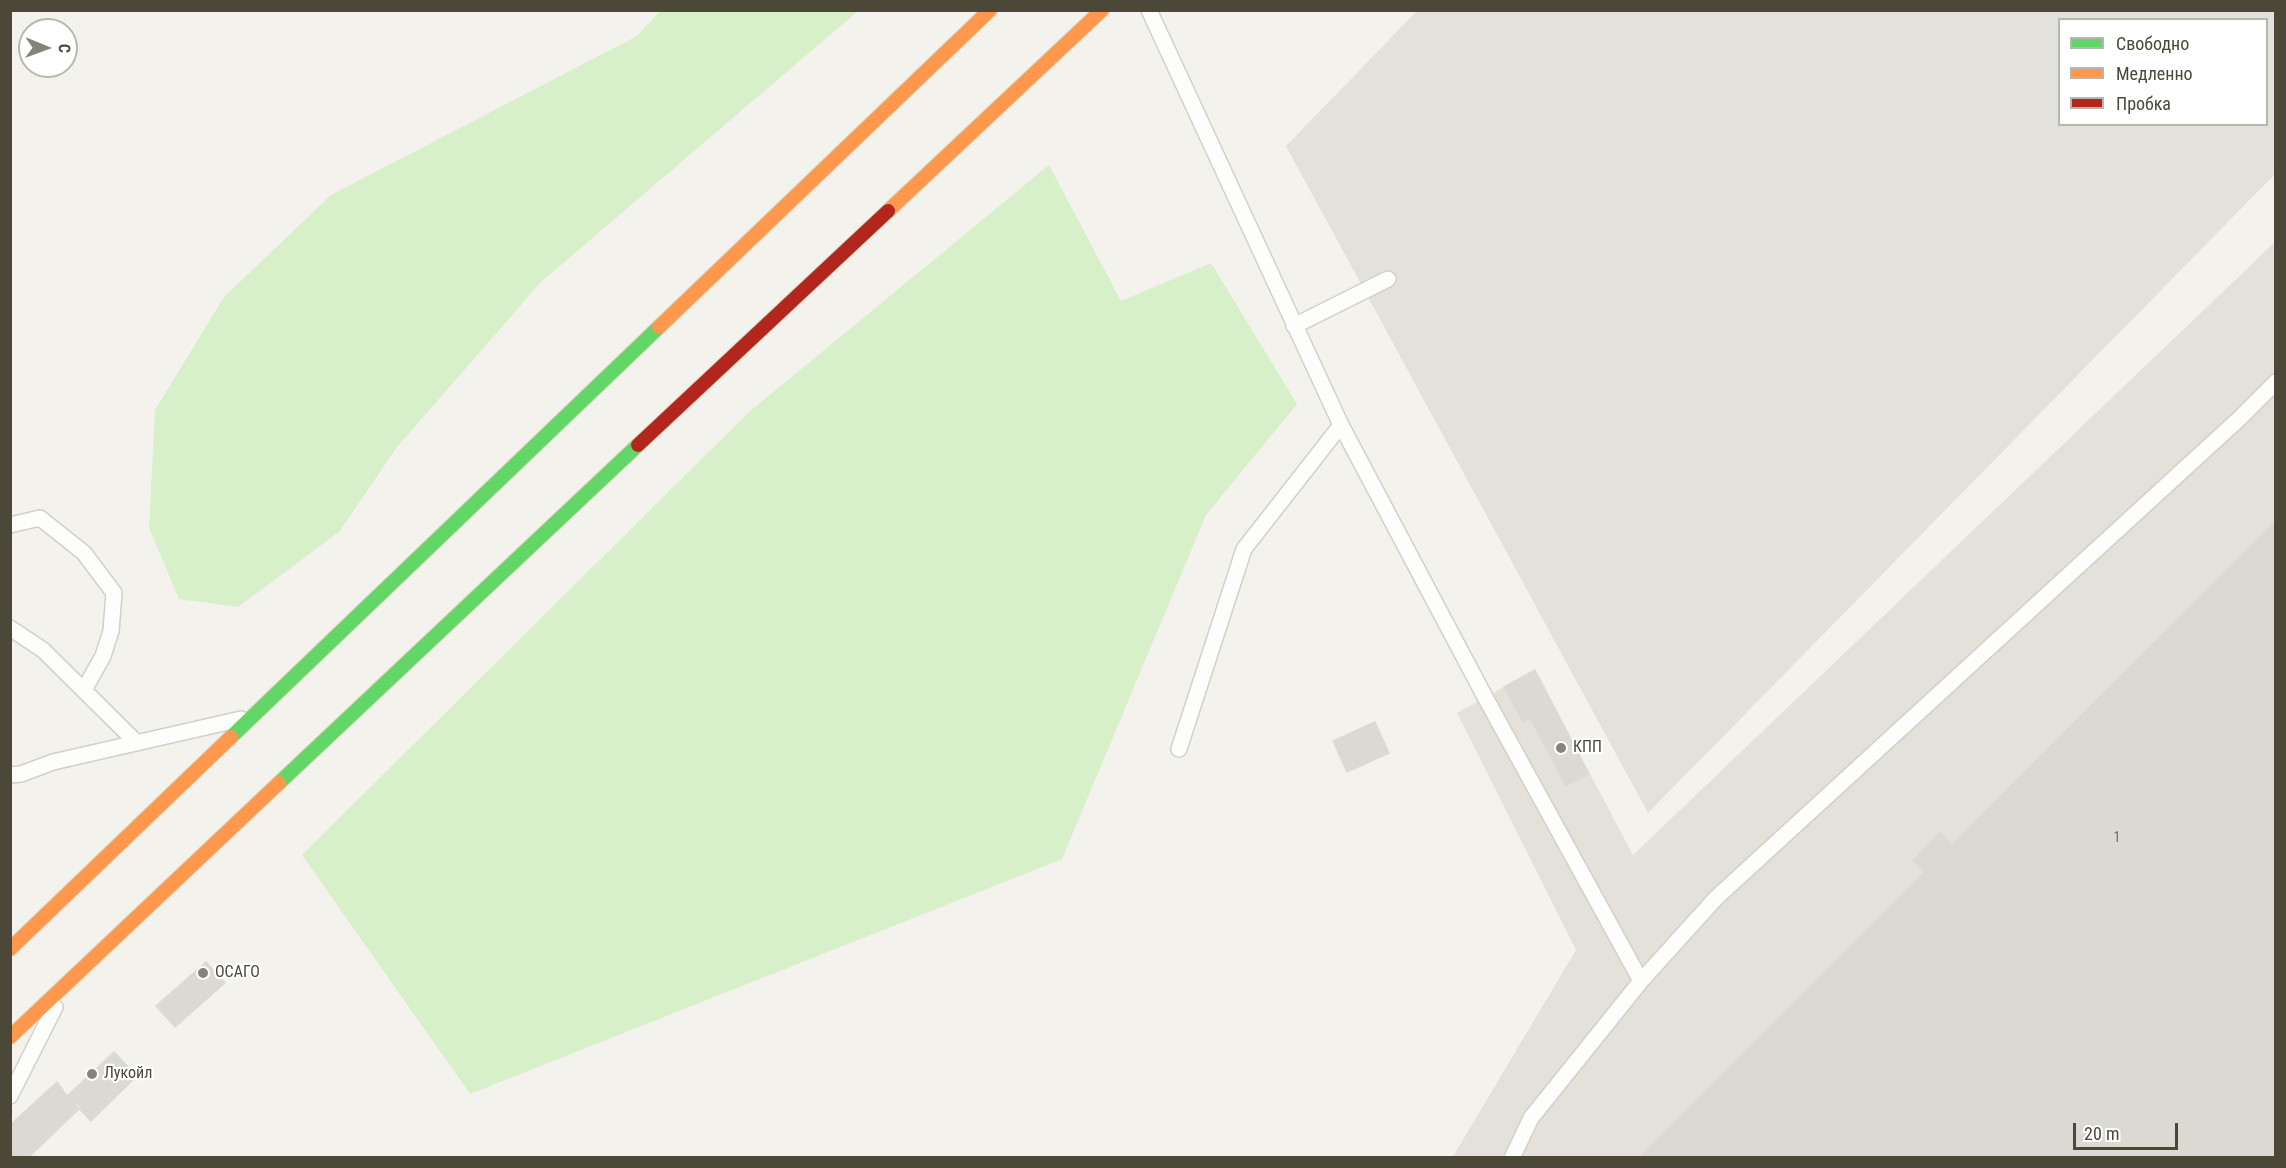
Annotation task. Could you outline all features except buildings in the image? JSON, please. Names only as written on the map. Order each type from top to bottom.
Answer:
[{"type":"main road","points":[[10,949],[990,10]]},
{"type":"main road","points":[[10,1037],[1102,10]]},
{"type":"lane","points":[[1149,10],[1341,425],[1485,697],[1641,981]]},
{"type":"lane","points":[[1294,326],[1388,279]]},
{"type":"lane","points":[[1512,1158],[1532,1118],[1641,981],[1716,898],[2241,417],[2276,382]]},
{"type":"lane","points":[[1179,749],[1244,549],[1341,425]]},
{"type":"lane","points":[[10,525],[40,518],[84,553],[114,593],[111,631],[103,656],[84,690]]},
{"type":"lane","points":[[10,628],[43,650],[137,743]]},
{"type":"lane","points":[[10,775],[21,774],[53,762],[253,716]]},
{"type":"lane","points":[[10,1096],[69,980]]},
{"type":"shaded area","points":[[1417,11],[2275,11],[2275,174],[1648,813],[1286,146]]},
{"type":"shaded area","points":[[2275,242],[2275,1157],[1452,1158],[1576,950],[1457,713],[1535,670],[1633,855]]},
{"type":"green space","points":[[660,11],[858,11],[541,282],[397,447],[339,532],[238,607],[179,599],[149,528],[155,410],[224,297],[331,195],[637,36]]},
{"type":"green space","points":[[1049,165],[1121,301],[1211,263],[1297,404],[1206,515],[1062,859],[470,1094],[302,855],[749,412]]},
{"type":"traffic: fast","points":[[231,737],[659,327]]},
{"type":"traffic: fast","points":[[279,783],[638,445]]},
{"type":"traffic: slow","points":[[659,327],[990,10]]},
{"type":"traffic: slow","points":[[888,211],[1102,10]]},
{"type":"traffic: slow","points":[[10,949],[231,737]]},
{"type":"traffic: slow","points":[[10,1037],[279,783]]},
{"type":"traffic: jam","points":[[638,445],[888,211]]},
{"type":"place","name":"КПП","points":[[1561,748]]},
{"type":"place","name":"ОСАГО","points":[[203,973]]},
{"type":"place","name":"Лукойл","points":[[92,1074]]}]
